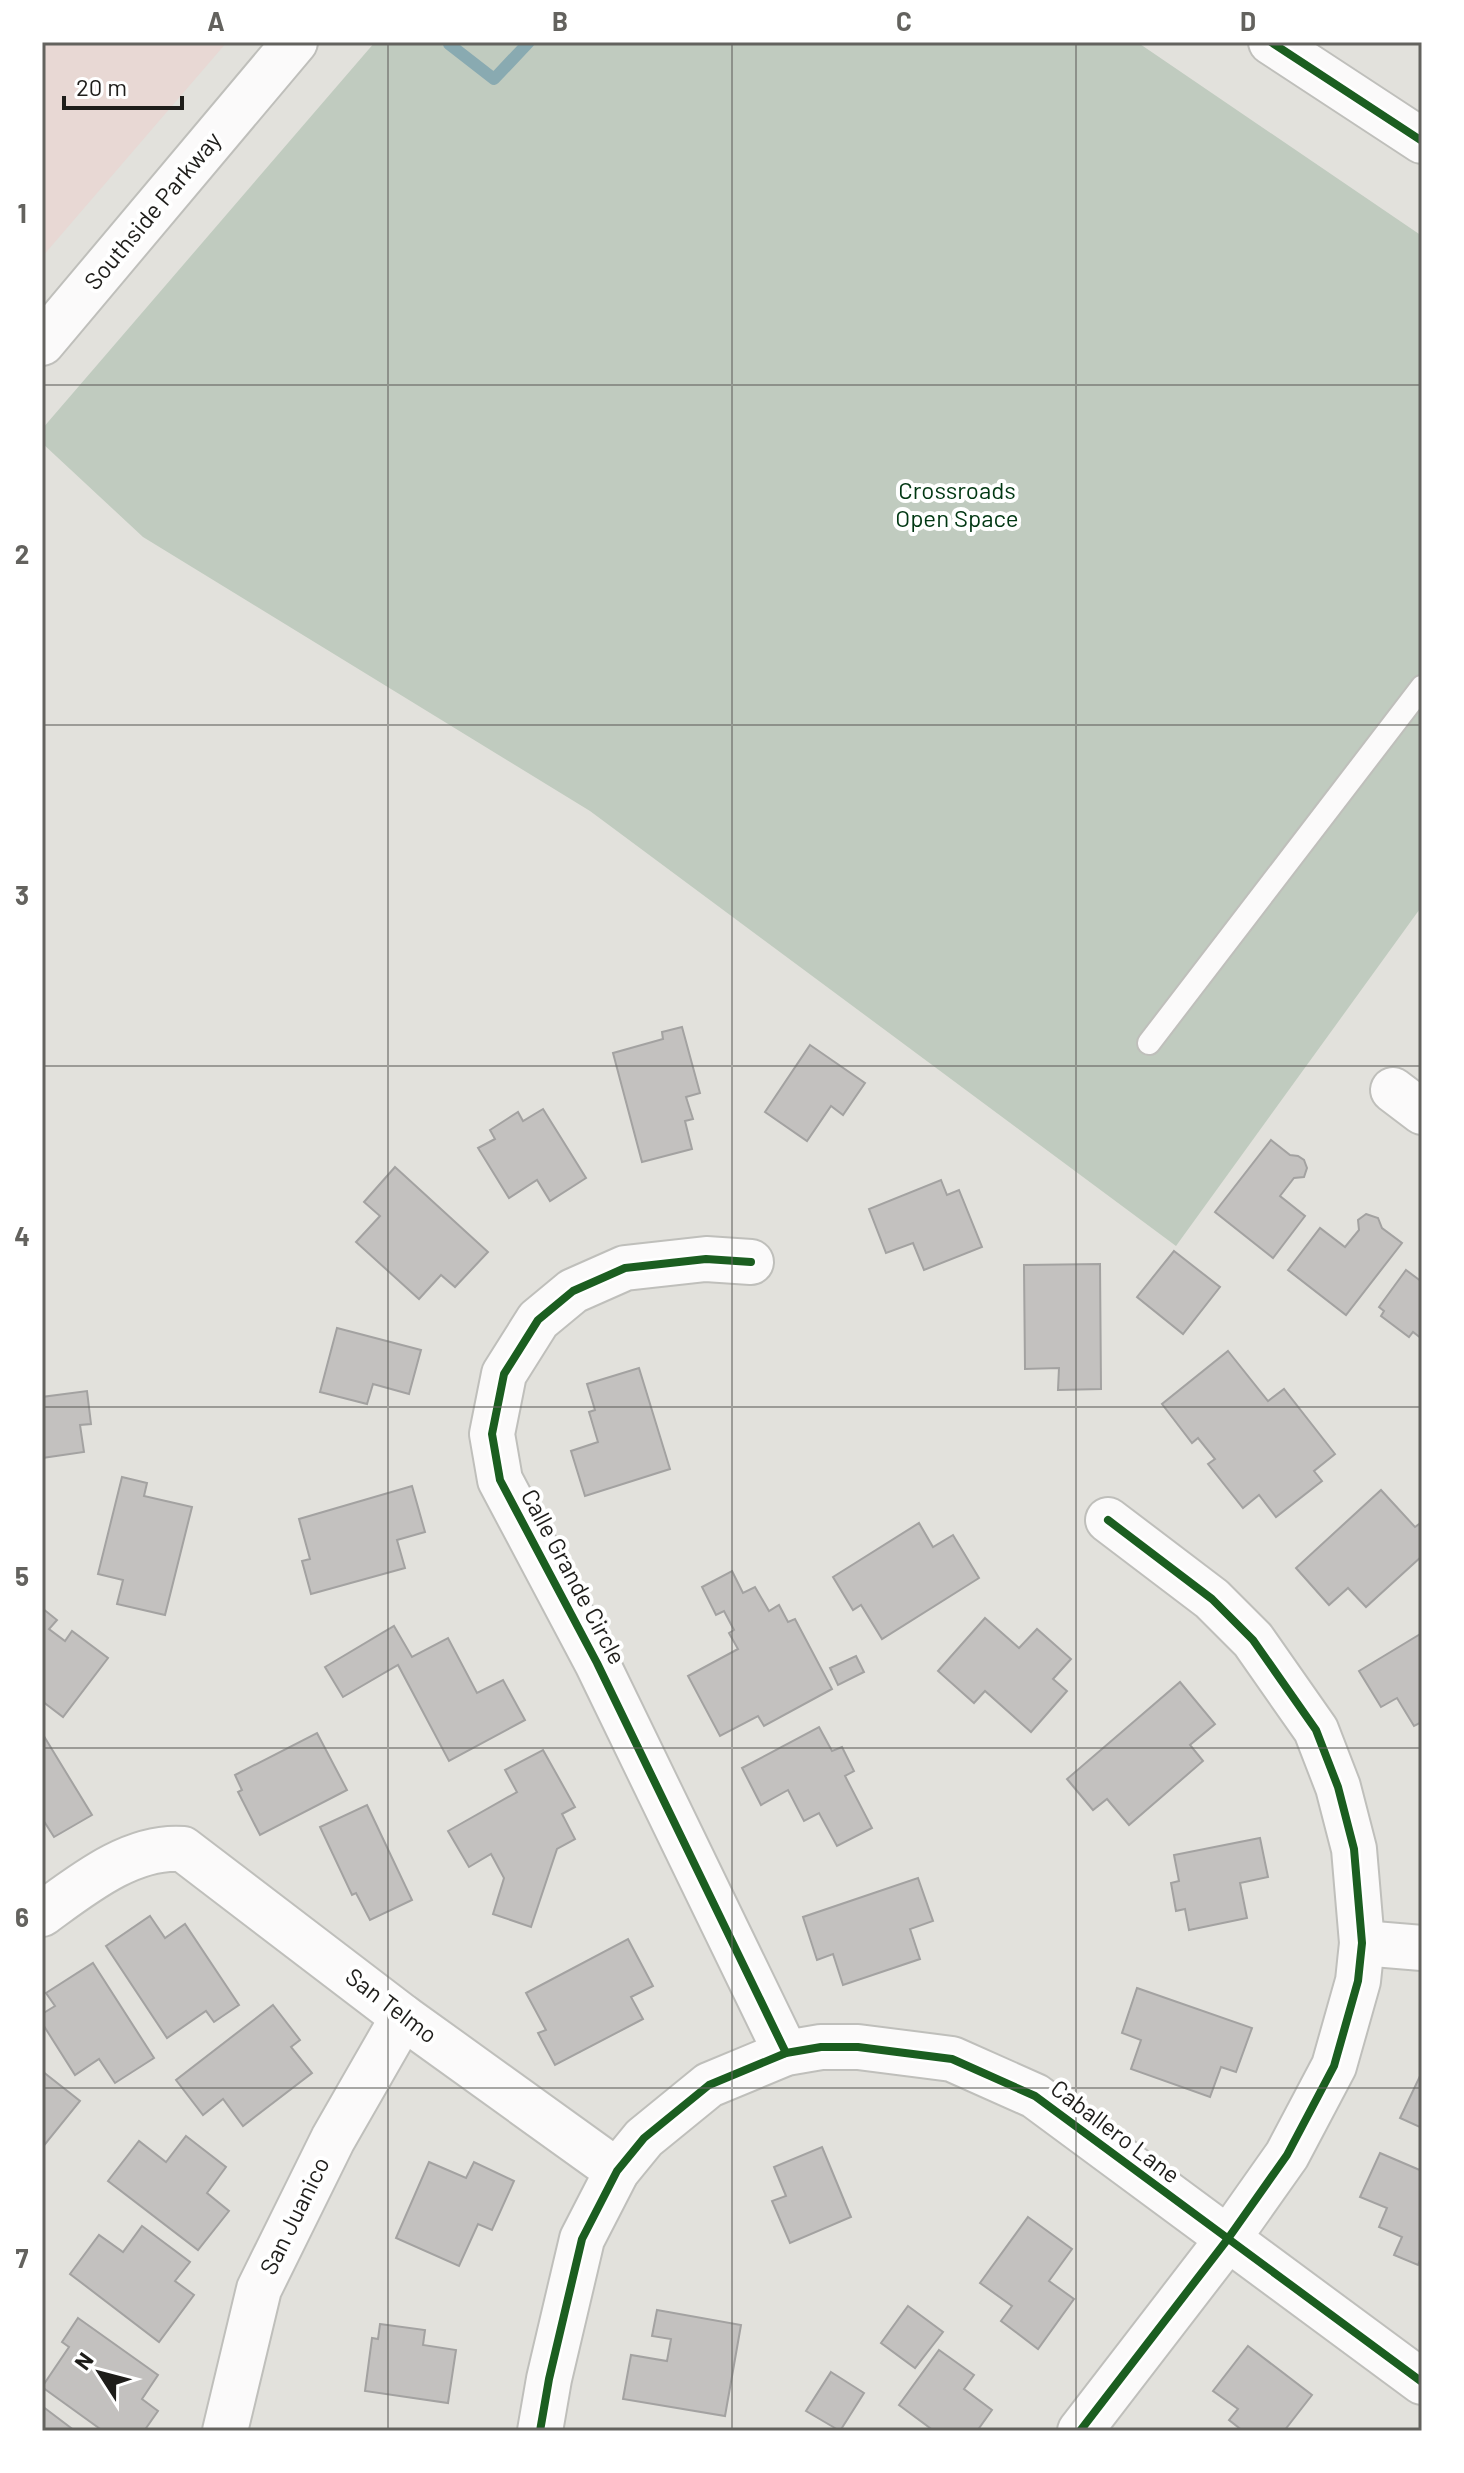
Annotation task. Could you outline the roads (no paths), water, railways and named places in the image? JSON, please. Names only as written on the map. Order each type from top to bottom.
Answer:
[{"type":"street","name":"Southside Parkway","points":[[42,343],[295,42]]},
{"type":"street","points":[[1271,42],[1422,141]]},
{"type":"street","name":"Calle Grande Circle","points":[[751,1262],[706,1259],[625,1268],[573,1291],[538,1320],[504,1374],[492,1434],[500,1480],[597,1663],[786,2053]]},
{"type":"street","points":[[1080,2431],[1227,2240],[1287,2155],[1334,2066],[1358,1981],[1362,1943],[1354,1849],[1338,1787],[1316,1730],[1253,1640],[1222,1609],[1108,1520]]},
{"type":"street","name":"San Telmo","points":[[42,1914],[116,1865],[163,1848],[183,1849],[403,2017],[617,2171]]},
{"type":"street","points":[[1362,1943],[1422,1948]]},
{"type":"street","name":"San Juanico","points":[[225,2431],[259,2289],[333,2139],[403,2017]]},
{"type":"street","name":"Caballero Lane","points":[[540,2431],[582,2239],[617,2171],[644,2138],[709,2085],[786,2053],[821,2047],[858,2047],[952,2059],[1035,2096],[1422,2382]]},
{"type":"lane","points":[[1149,1043],[1422,687]]},
{"type":"waterway","points":[[449,44],[494,79],[529,42]]},
{"type":"park label","name":"Crossroads Open Space","points":[[957,505]]}]
